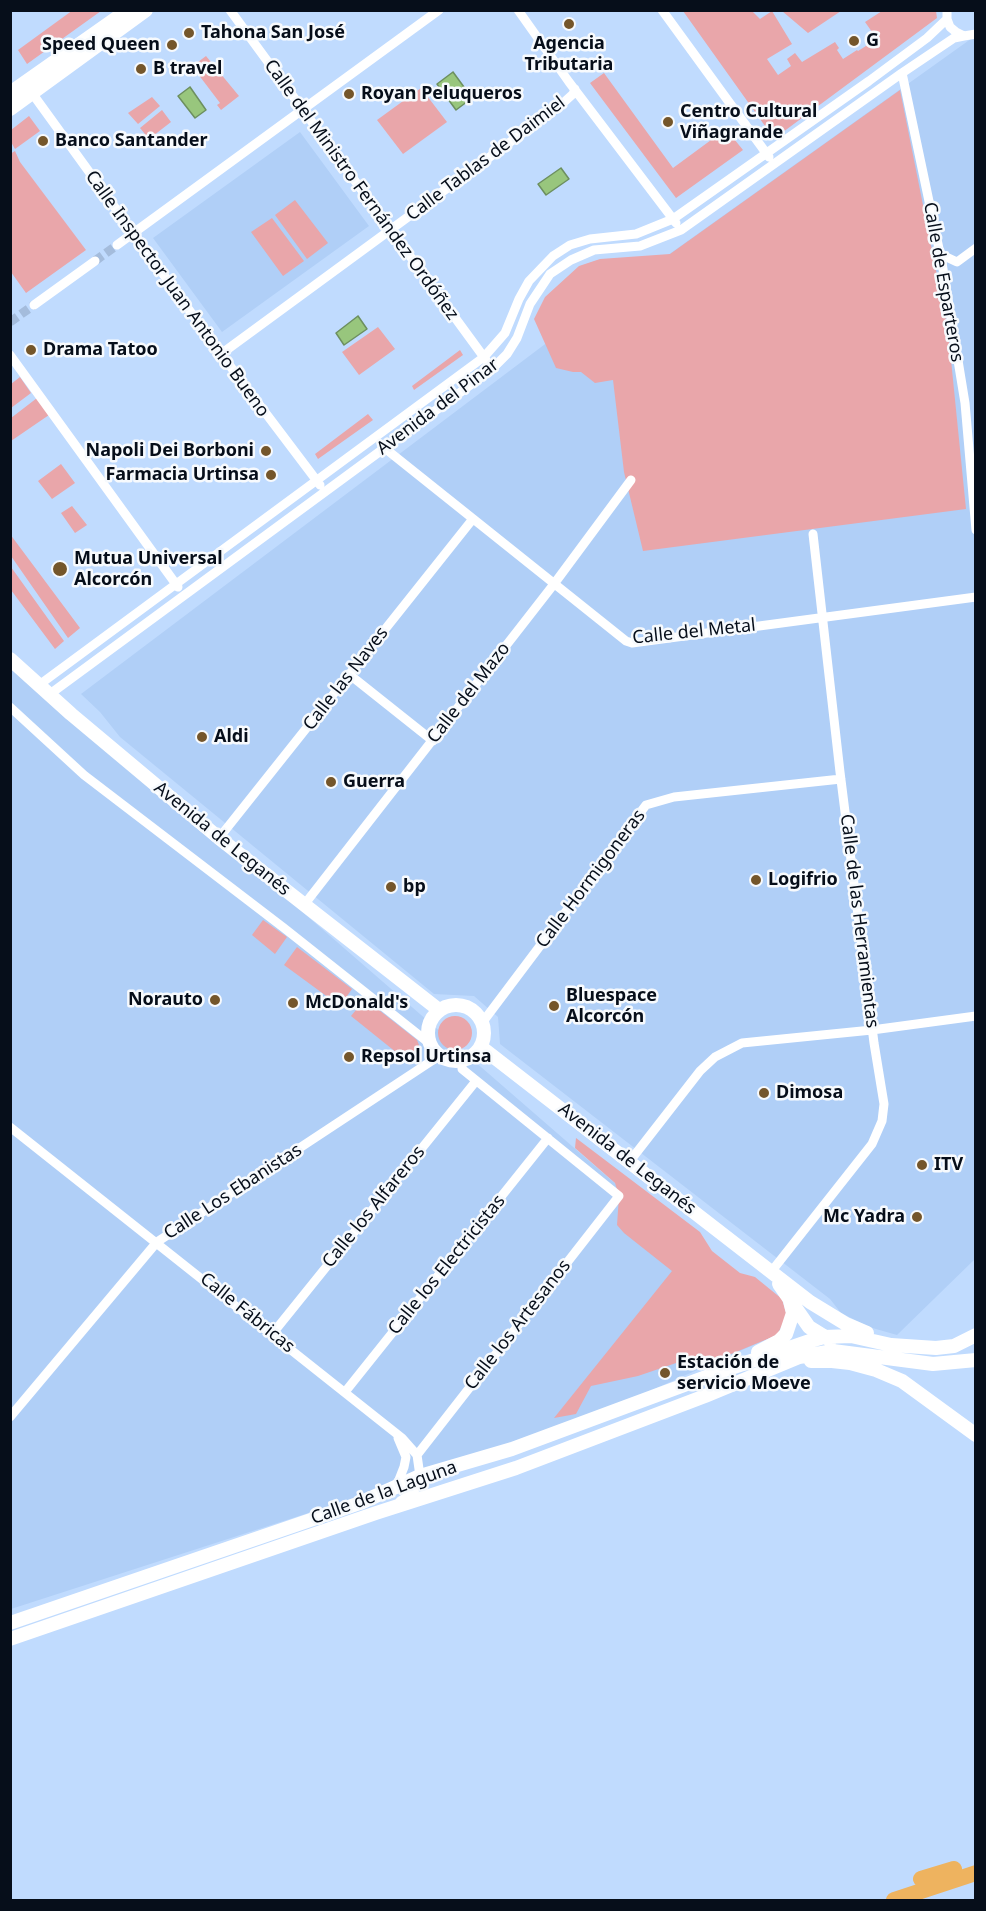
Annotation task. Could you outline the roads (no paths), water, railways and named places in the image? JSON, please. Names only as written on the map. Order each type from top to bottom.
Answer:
[{"type":"highway","points":[[921,1879],[956,1868],[975,1866]]},
{"type":"highway","points":[[894,1900],[975,1873]]},
{"type":"street","points":[[10,93],[128,10]]},
{"type":"street","points":[[10,109],[146,10]]},
{"type":"street","name":"Calle del Ministro Fernández Ordóñez","points":[[230,10],[492,369]]},
{"type":"street","points":[[117,245],[439,10]]},
{"type":"street","points":[[518,10],[681,230]]},
{"type":"street","points":[[663,10],[773,163]]},
{"type":"street","points":[[947,15],[956,32],[972,36]]},
{"type":"street","name":"Avenida del Pinar","points":[[39,685],[484,357],[505,333],[529,281],[553,256],[570,245],[590,239],[636,234],[673,219],[927,38],[947,15]]},
{"type":"street","name":"Avenida del Pinar","points":[[50,694],[492,369],[507,354],[517,338],[530,304],[550,274],[571,260],[594,250],[640,246],[681,230],[773,163],[954,38],[972,36]]},
{"type":"street","name":"Calle de Esparteros","points":[[902,73],[941,258],[965,403],[975,530]]},
{"type":"street","name":"Calle Tablas de Daimiel","points":[[221,354],[562,104],[575,89]]},
{"type":"street","name":"Calle Inspector Juan Antonio Bueno","points":[[32,93],[221,354],[325,492]]},
{"type":"street","points":[[945,282],[957,262],[975,248]]},
{"type":"street","points":[[941,258],[957,262]]},
{"type":"street","points":[[34,305],[95,261]]},
{"type":"street","points":[[10,356],[184,595]]},
{"type":"street","points":[[965,403],[975,408]]},
{"type":"street","points":[[969,440],[975,431]]},
{"type":"street","name":"Calle del Metal","points":[[375,437],[385,448],[472,519],[620,637],[632,643],[975,597]]},
{"type":"street","name":"Calle del Mazo","points":[[304,905],[632,480]]},
{"type":"street","name":"Calle las Naves","points":[[219,838],[472,519]]},
{"type":"street","name":"Calle de las Herramientas","points":[[771,1272],[872,1144],[882,1121],[884,1104],[872,1030],[813,534]]},
{"type":"street","name":"Avenida de Leganés","points":[[10,659],[219,838],[440,1010]]},
{"type":"street","points":[[350,675],[432,741]]},
{"type":"street","name":"Avenida de Leganés","points":[[10,707],[84,775],[278,923],[429,1043]]},
{"type":"street","name":"Calle Hormigoneras","points":[[482,1023],[646,806],[674,797],[841,779]]},
{"type":"street","points":[[460,1005],[477,1014],[482,1023],[484,1039],[481,1047],[471,1058],[462,1061],[448,1060],[439,1056],[429,1043],[428,1028],[440,1010],[460,1005]]},
{"type":"street","points":[[630,1161],[700,1071],[715,1057],[742,1043],[872,1030],[975,1016]]},
{"type":"street","name":"Avenida de Leganés","points":[[481,1047],[810,1302],[846,1324],[894,1342],[918,1348]]},
{"type":"street","name":"Calle Los Ebanistas","points":[[10,1417],[157,1242],[439,1056]]},
{"type":"street","name":"Avenida de Leganés","points":[[462,1061],[462,1069],[619,1196]]},
{"type":"street","name":"Calle los Alfareros","points":[[273,1333],[476,1081]]},
{"type":"street","name":"Calle Fábricas","points":[[10,1127],[273,1333],[396,1433],[417,1455]]},
{"type":"street","name":"Calle los Electricistas","points":[[345,1392],[548,1138]]},
{"type":"street","name":"Calle los Artesanos","points":[[417,1455],[619,1196]]},
{"type":"street","name":"Avenida de Leganés","points":[[771,1272],[809,1327],[824,1337]]},
{"type":"street","points":[[722,1371],[779,1341],[786,1334],[793,1313],[789,1296]]},
{"type":"street","points":[[918,1348],[954,1346],[975,1335]]},
{"type":"street","name":"Calle de la Laguna","points":[[10,1623],[51,1607],[360,1503],[420,1476],[512,1449],[722,1371],[824,1337],[851,1336],[891,1345],[918,1348]]},
{"type":"street","points":[[824,1337],[842,1345],[903,1361]]},
{"type":"street","points":[[762,1373],[799,1357],[819,1352],[844,1352],[933,1364],[975,1360]]},
{"type":"street","points":[[762,1373],[799,1363],[822,1361],[850,1363],[876,1370],[902,1381],[975,1435]]},
{"type":"street","name":"Calle de la Laguna","points":[[10,1639],[380,1512],[516,1468],[630,1426],[762,1373]]},
{"type":"street","points":[[396,1433],[406,1457],[397,1485]]},
{"type":"street","points":[[380,1512],[411,1494],[417,1487],[420,1476],[417,1455]]},
{"type":"tunnel","points":[[95,261],[117,245]]},
{"type":"tunnel","points":[[10,322],[34,305]]},
{"type":"place","name":"Agencia Tributaria","points":[[569,24]]},
{"type":"place","name":"Tahona San José","points":[[189,33]]},
{"type":"place","name":"G","points":[[854,41]]},
{"type":"place","name":"Speed Queen","points":[[172,45]]},
{"type":"place","name":"B travel","points":[[141,69]]},
{"type":"place","name":"Royan Peluqueros","points":[[349,94]]},
{"type":"place","name":"Centro Cultural Viñagrande","points":[[668,122]]},
{"type":"place","name":"Banco Santander","points":[[43,141]]},
{"type":"place","name":"Drama Tatoo","points":[[31,350]]},
{"type":"place","name":"Napoli Dei Borboni","points":[[266,451]]},
{"type":"place","name":"Farmacia Urtinsa","points":[[271,475]]},
{"type":"place","name":"Mutua Universal Alcorcón","points":[[60,569]]},
{"type":"place","name":"Aldi","points":[[202,737]]},
{"type":"place","name":"Guerra","points":[[331,782]]},
{"type":"place","name":"Logifrio","points":[[756,880]]},
{"type":"place","name":"bp","points":[[391,887]]},
{"type":"place","name":"Norauto","points":[[215,1000]]},
{"type":"place","name":"McDonald's","points":[[293,1003]]},
{"type":"place","name":"Bluespace Alcorcón","points":[[554,1006]]},
{"type":"place","name":"Repsol Urtinsa","points":[[349,1057]]},
{"type":"place","name":"Dimosa","points":[[764,1093]]},
{"type":"place","name":"ITV","points":[[922,1165]]},
{"type":"place","name":"Mc Yadra","points":[[917,1217]]},
{"type":"place","name":"Estación de servicio Moeve","points":[[665,1373]]}]
